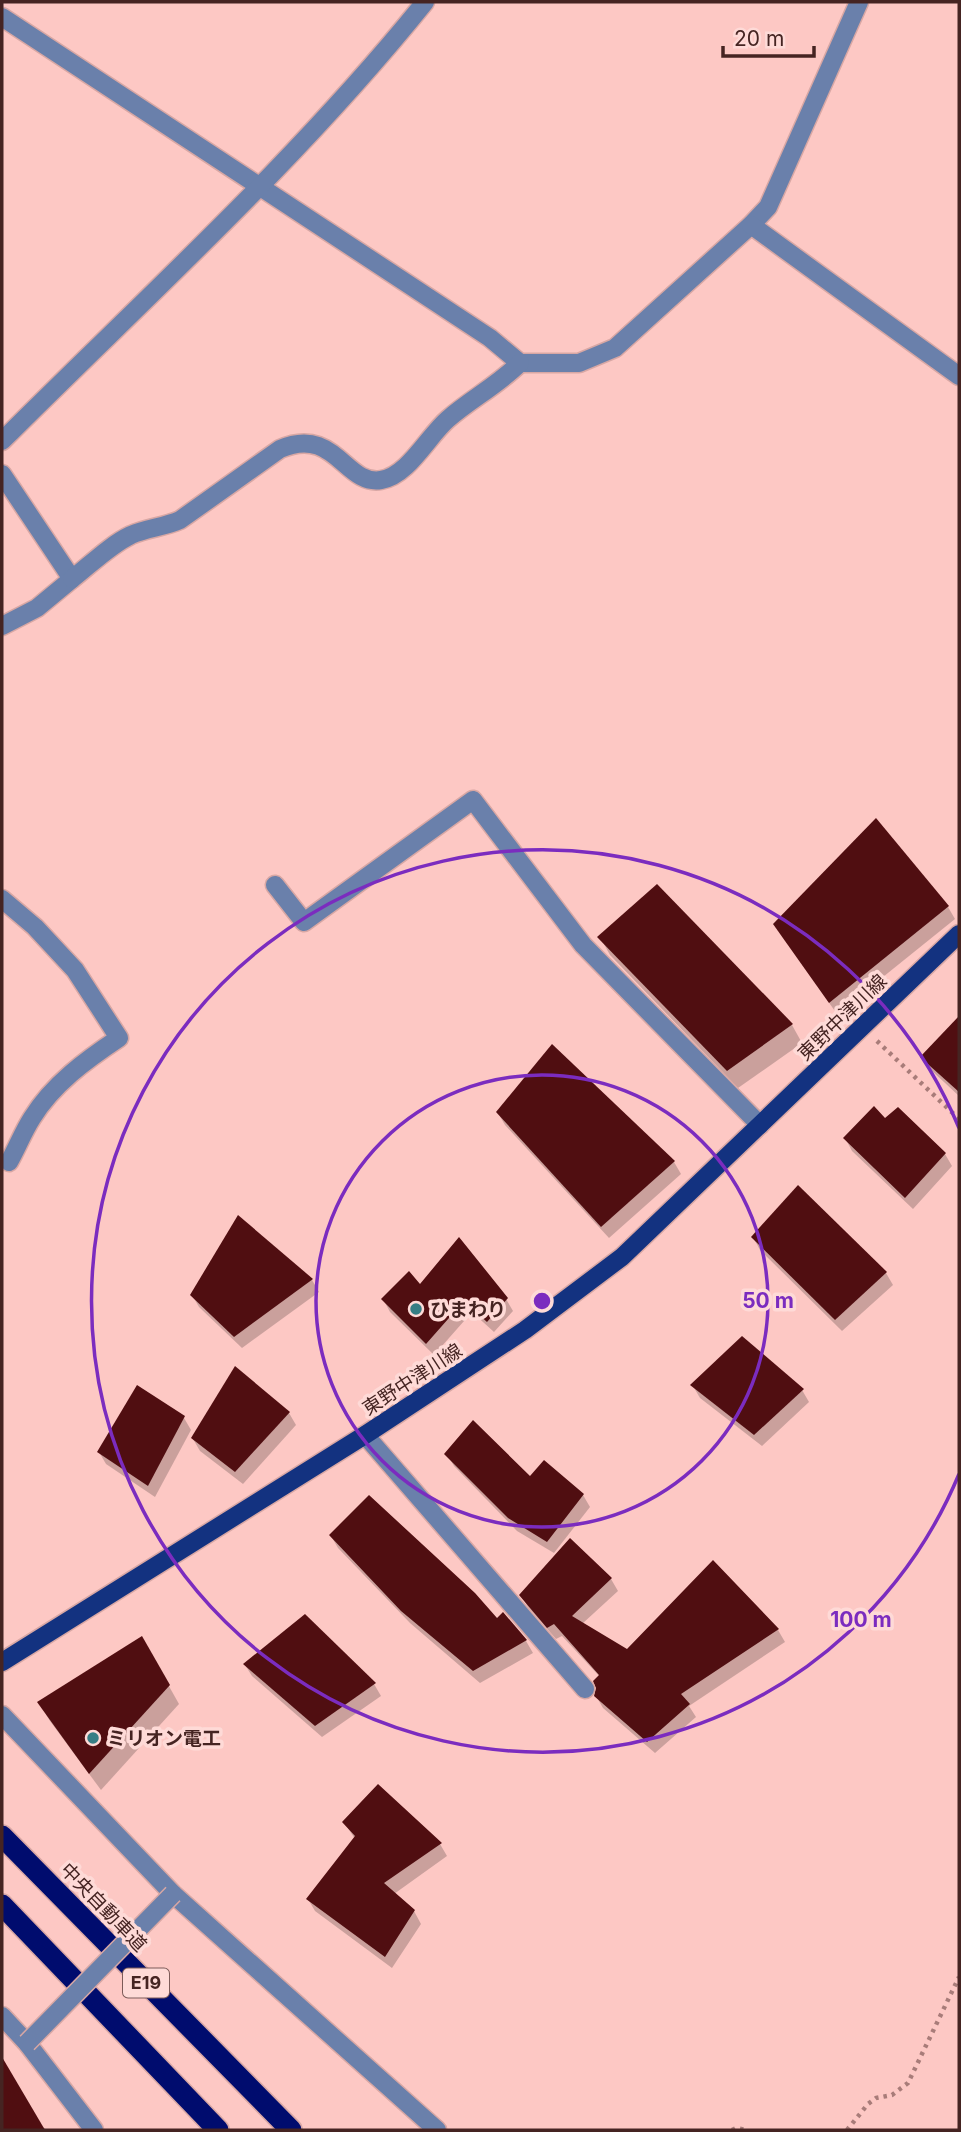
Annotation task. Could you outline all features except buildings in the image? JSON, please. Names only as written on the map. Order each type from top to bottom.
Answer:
[{"type":"highway","name":"中央自動車道","points":[[2,1836],[291,2130]]},
{"type":"highway","name":"E19","points":[[2,1905],[218,2130]]},
{"type":"main road","name":"東野中津川線","points":[[2,1662],[365,1435],[525,1330],[622,1257],[959,934]]},
{"type":"street","points":[[2,441],[261,187],[382,55],[425,2]]},
{"type":"street","points":[[2,17],[490,338],[520,363],[579,363],[615,348],[768,207],[859,2]]},
{"type":"street","points":[[751,225],[959,376]]},
{"type":"street","points":[[2,626],[37,608],[129,536],[162,528],[180,520],[280,449],[297,442],[313,443],[365,477],[380,481],[412,461],[446,420],[506,377],[520,363]]},
{"type":"street","points":[[2,474],[72,579]]},
{"type":"street","points":[[275,885],[304,922],[473,800],[583,944],[760,1125]]},
{"type":"street","points":[[2,900],[35,927],[75,970],[119,1038],[81,1063],[54,1090],[32,1117],[9,1162]]},
{"type":"street","points":[[365,1435],[586,1689]]},
{"type":"street","points":[[2,1715],[173,1894],[437,2130]]},
{"type":"street","points":[[27,2043],[173,1894]]},
{"type":"street","points":[[2,2016],[27,2043],[94,2130]]},
{"type":"path","points":[[862,1026],[959,1119]]},
{"type":"path","points":[[846,2130],[868,2104],[876,2098],[892,2095],[908,2082],[959,1976]]},
{"type":"path","points":[[732,2130],[746,2130]]},
{"type":"place","name":"ひまわり","points":[[416,1309]]},
{"type":"place","name":"ミリオン電工","points":[[93,1738]]}]
